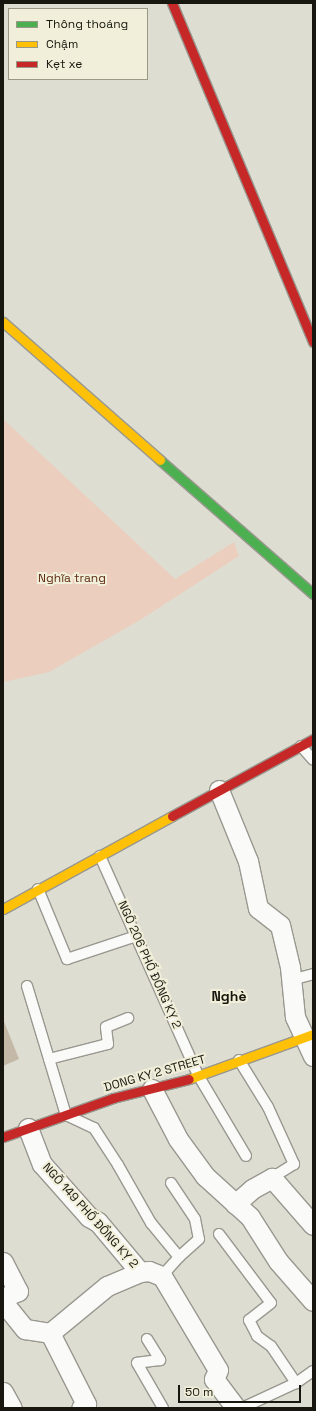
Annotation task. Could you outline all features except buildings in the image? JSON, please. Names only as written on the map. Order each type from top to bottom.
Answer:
[{"type":"street","points":[[172,3],[313,342]]},
{"type":"street","points":[[3,322],[313,594]]},
{"type":"street","points":[[3,909],[313,739]]},
{"type":"street","points":[[219,790],[248,861],[258,908],[280,926],[291,980],[295,1017],[308,1035],[313,1056]]},
{"type":"street","name":"DONG KY 2 STREET","points":[[3,1137],[113,1098],[198,1075],[308,1035]]},
{"type":"street","points":[[152,1088],[178,1139],[211,1182],[250,1217],[278,1261],[313,1301]]},
{"type":"street","name":"NGÕ 149 PHỐ ĐỒNG KỴ 2","points":[[28,1128],[42,1164],[90,1217],[98,1222],[140,1272],[149,1271],[162,1276]]},
{"type":"street","points":[[235,1204],[252,1188],[272,1178],[313,1225]]},
{"type":"street","points":[[3,1262],[18,1291],[3,1298]]},
{"type":"street","points":[[3,1302],[25,1329],[50,1333],[107,1286],[140,1272]]},
{"type":"street","points":[[162,1276],[218,1370],[214,1379],[236,1408]]},
{"type":"street","points":[[50,1333],[85,1407]]},
{"type":"street","points":[[3,1392],[12,1408]]},
{"type":"lane","points":[[301,746],[313,760]]},
{"type":"lane","name":"NGÕ 206 PHỐ ĐỒNG KỴ 2","points":[[100,856],[198,1075],[246,1156]]},
{"type":"lane","points":[[38,889],[68,959],[136,936]]},
{"type":"lane","points":[[291,980],[313,974]]},
{"type":"lane","points":[[27,986],[66,1115],[94,1128],[118,1165],[151,1223],[179,1257]]},
{"type":"lane","points":[[49,1059],[108,1044],[106,1027],[128,1018]]},
{"type":"lane","points":[[239,1060],[268,1107],[294,1164],[272,1178]]},
{"type":"lane","points":[[162,1276],[179,1257],[199,1239],[195,1219],[171,1183]]},
{"type":"lane","points":[[219,1234],[271,1303],[249,1320],[257,1336],[271,1346],[296,1383]]},
{"type":"lane","points":[[147,1339],[160,1360],[136,1363],[163,1408]]},
{"type":"lane","points":[[242,1408],[296,1383],[313,1371]]},
{"type":"green space","name":"Nghĩa trang","points":[[3,419],[175,579],[234,542],[239,556],[140,620],[49,672],[3,682]]},
{"type":"traffic: fast","points":[[160,460],[313,594]]},
{"type":"traffic: slow","points":[[3,322],[160,460]]},
{"type":"traffic: slow","points":[[3,909],[172,816]]},
{"type":"traffic: slow","points":[[189,1079],[313,1034]]},
{"type":"traffic: jam","points":[[172,3],[313,342]]},
{"type":"traffic: jam","points":[[172,816],[313,739]]},
{"type":"traffic: jam","points":[[3,1137],[113,1098],[189,1079]]},
{"type":"district","name":"Nghè","points":[[229,996]]}]
